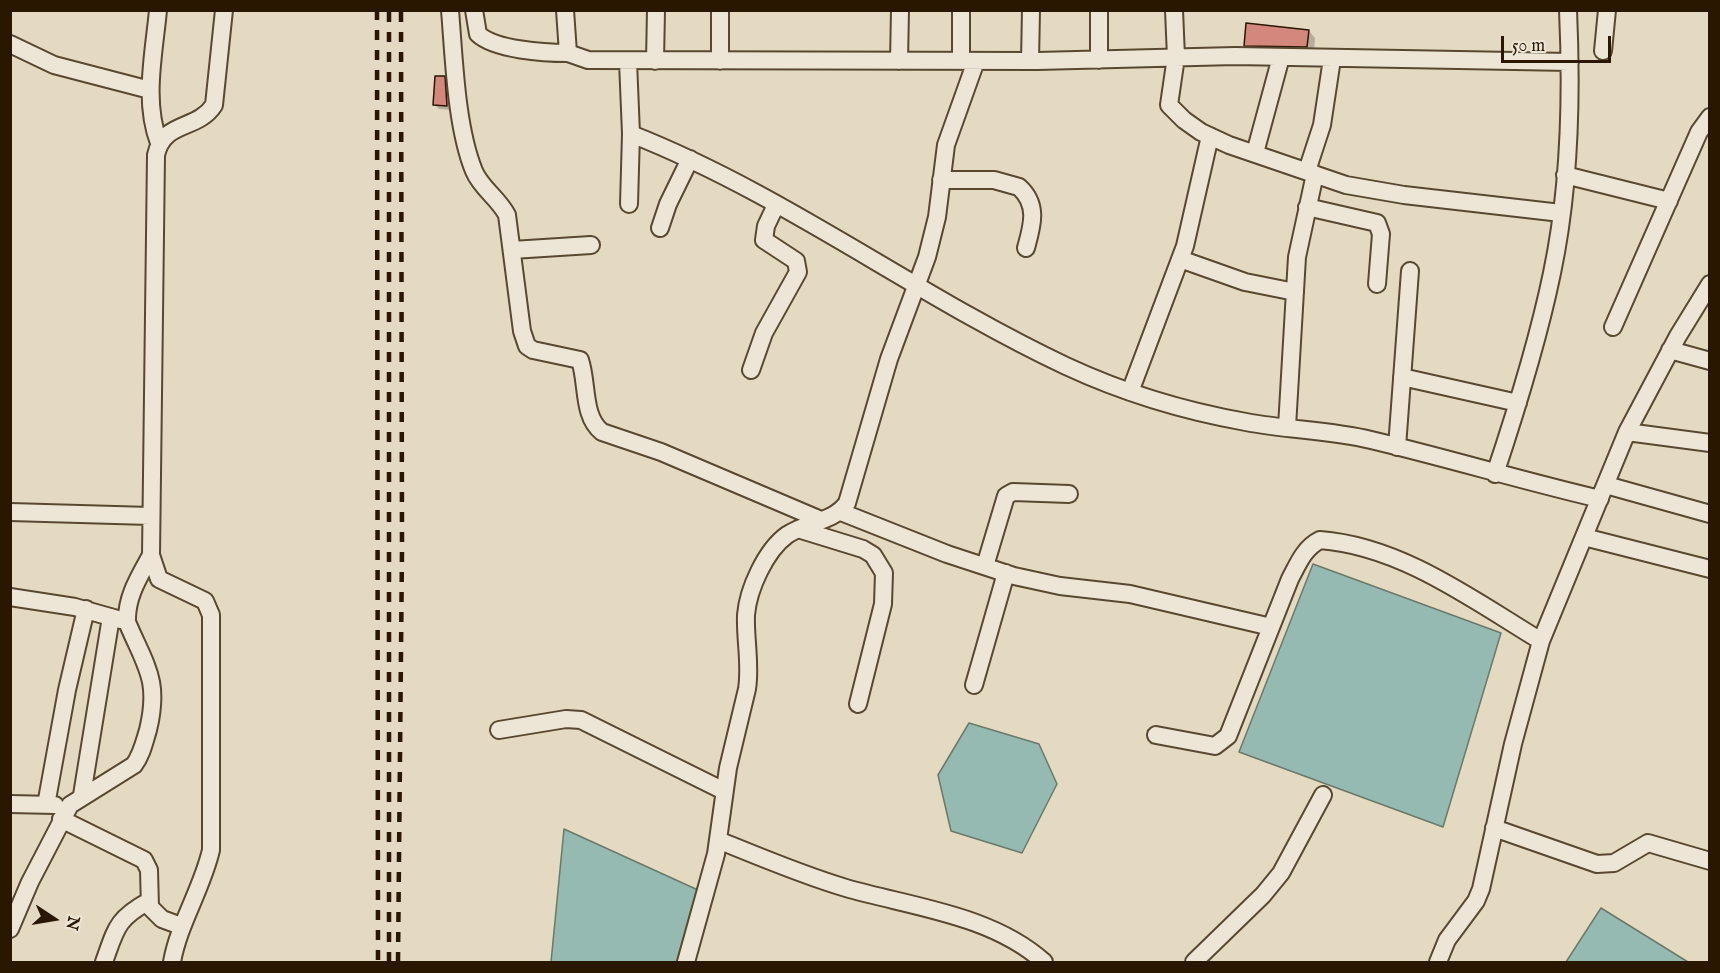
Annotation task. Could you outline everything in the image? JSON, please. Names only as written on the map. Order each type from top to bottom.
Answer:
[{"type":"street","points":[[158,10],[150,90],[151,116],[159,143]]},
{"type":"street","points":[[172,963],[182,926],[203,882],[211,850],[211,609],[205,601],[159,579],[151,555],[156,155],[159,143],[166,134],[208,114],[214,105],[224,10]]},
{"type":"street","points":[[450,10],[466,145],[479,182],[497,200],[507,215],[524,340],[533,350],[580,360],[586,381],[589,414],[594,426],[602,432],[661,452],[821,520]]},
{"type":"street","points":[[474,10],[478,34],[491,42],[549,53],[568,53],[588,60],[899,62],[1281,57],[1570,62]]},
{"type":"street","points":[[565,10],[568,53]]},
{"type":"street","points":[[655,61],[656,10]]},
{"type":"street","points":[[720,10],[720,61]]},
{"type":"street","points":[[899,62],[900,10]]},
{"type":"street","points":[[842,512],[851,493],[889,358],[916,286],[937,217],[946,145],[969,61],[962,10]]},
{"type":"street","points":[[1030,61],[1031,10]]},
{"type":"street","points":[[1099,10],[1099,60]]},
{"type":"street","points":[[1174,10],[1176,57],[1169,105],[1184,120],[1210,136],[1346,185],[1386,193],[1561,213]]},
{"type":"street","points":[[1495,474],[1518,403],[1553,272],[1565,175],[1570,62],[1568,10]]},
{"type":"street","points":[[1603,51],[1607,10]]},
{"type":"street","points":[[10,44],[54,65],[150,90]]},
{"type":"street","points":[[1255,153],[1281,57]]},
{"type":"street","points":[[1287,427],[1299,246],[1332,58]]},
{"type":"street","points":[[628,61],[631,134],[629,204]]},
{"type":"street","points":[[1613,327],[1699,132],[1710,117]]},
{"type":"street","points":[[631,134],[690,159],[776,205],[916,286],[1066,366],[1130,392],[1191,411],[1249,423],[1318,430],[1397,447],[1495,474],[1603,492],[1710,514]]},
{"type":"street","points":[[1130,392],[1180,259],[1210,136]]},
{"type":"street","points":[[660,228],[668,204],[690,159]]},
{"type":"street","points":[[1565,175],[1669,201]]},
{"type":"street","points":[[941,180],[994,180],[1019,187],[1033,210],[1032,226],[1026,248]]},
{"type":"street","points":[[751,370],[764,333],[798,272],[796,261],[764,240],[766,226],[776,205]]},
{"type":"street","points":[[1307,207],[1377,223],[1382,234],[1377,284]]},
{"type":"street","points":[[512,250],[591,245]]},
{"type":"street","points":[[1180,259],[1245,282],[1295,292]]},
{"type":"street","points":[[1397,447],[1410,271]]},
{"type":"street","points":[[1438,963],[1447,940],[1476,901],[1513,744],[1541,640],[1627,432],[1670,350],[1710,284]]},
{"type":"street","points":[[1670,350],[1710,361]]},
{"type":"street","points":[[1402,377],[1518,403]]},
{"type":"street","points":[[1627,432],[1710,443]]},
{"type":"street","points":[[985,566],[1006,496],[1013,492],[1069,494]]},
{"type":"street","points":[[10,512],[150,516]]},
{"type":"street","points":[[686,963],[712,872],[724,791],[749,676],[747,606],[772,550],[786,535],[842,512],[947,554],[1006,573],[1060,586],[1130,594],[1271,627]]},
{"type":"street","points":[[798,529],[863,549],[873,555],[884,573],[883,604],[858,704]]},
{"type":"street","points":[[1584,537],[1710,568]]},
{"type":"street","points":[[1156,735],[1215,746],[1222,743],[1228,736],[1302,556],[1312,544],[1320,540],[1386,555],[1426,573],[1541,640]]},
{"type":"street","points":[[71,806],[134,765],[142,755],[153,709],[154,691],[151,674],[127,622],[129,600],[151,555]]},
{"type":"street","points":[[974,685],[1006,573]]},
{"type":"street","points":[[10,597],[86,609],[127,622]]},
{"type":"street","points":[[46,805],[67,690],[86,609]]},
{"type":"street","points":[[10,929],[71,806],[111,617]]},
{"type":"street","points":[[499,730],[566,719],[581,720],[724,791]]},
{"type":"street","points":[[1194,963],[1263,895],[1281,873],[1323,795]]},
{"type":"street","points":[[10,804],[71,806],[144,860],[149,870],[149,901],[155,914],[182,926]]},
{"type":"street","points":[[1494,828],[1597,864],[1614,863],[1648,843],[1710,861]]},
{"type":"street","points":[[718,840],[819,880],[909,903],[984,928],[1026,946],[1042,962]]},
{"type":"street","points":[[104,963],[124,915],[149,901]]},
{"type":"water","points":[[1313,564],[1501,633],[1443,827],[1239,752]]},
{"type":"water","points":[[969,723],[1039,744],[1057,784],[1022,853],[951,831],[938,775]]},
{"type":"water","points":[[564,829],[698,890],[677,962],[551,962]]},
{"type":"water","points":[[1601,908],[1688,962],[1566,962]]},
{"type":"building","points":[[1246,23],[1309,30],[1307,47],[1244,46]]},
{"type":"building","points":[[435,76],[445,76],[447,106],[433,105]]},
{"type":"railway","points":[[377,10],[378,962]]},
{"type":"railway","points":[[389,10],[389,962]]},
{"type":"railway","points":[[398,962],[402,549],[401,10]]}]
